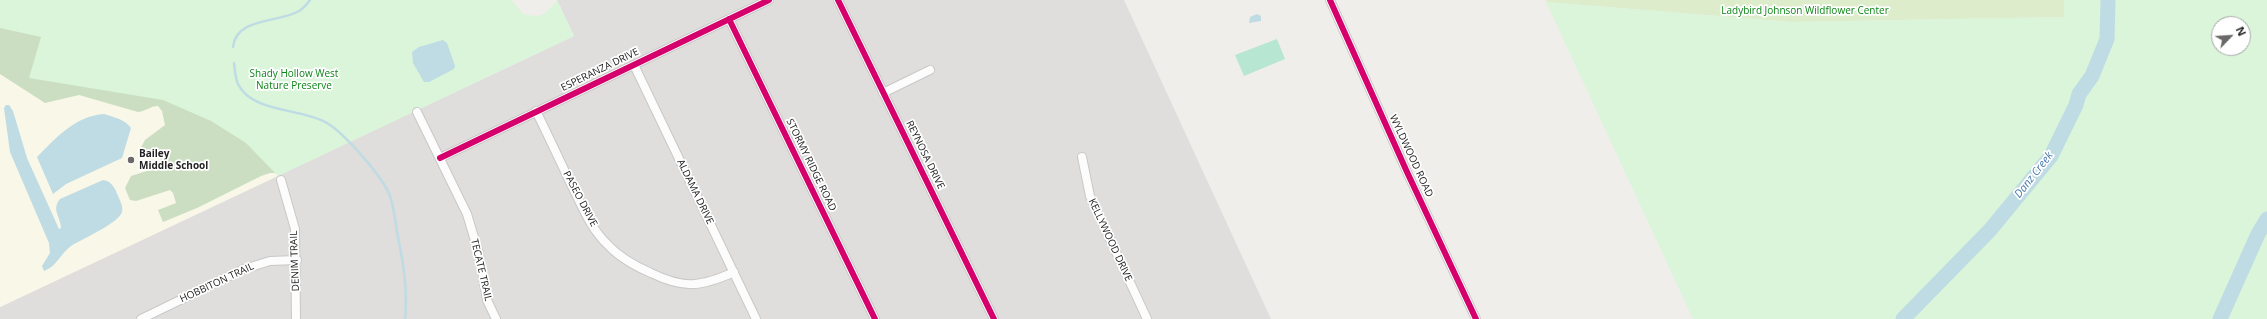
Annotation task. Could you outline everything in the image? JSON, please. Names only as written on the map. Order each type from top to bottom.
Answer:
[{"type":"street","name":"ESPERANZA DRIVE","points":[[440,158],[769,0]]},
{"type":"street","name":"REYNOSA DRIVE","points":[[838,0],[994,319]]},
{"type":"street","name":"WYLDWOOD ROAD","points":[[1330,0],[1407,172],[1476,319]]},
{"type":"street","name":"STORMY RIDGE ROAD","points":[[729,19],[875,319]]},
{"type":"street","name":"ALDAMA DRIVE","points":[[634,65],[756,319]]},
{"type":"street","points":[[883,93],[930,70]]},
{"type":"street","name":"PASEO DRIVE","points":[[536,111],[586,214],[599,235],[617,253],[640,268],[676,283],[697,285],[707,283],[734,272]]},
{"type":"street","name":"TECATE TRAIL","points":[[417,112],[467,214],[479,254],[486,300],[496,319]]},
{"type":"street","name":"KELLYWOOD DRIVE","points":[[1082,157],[1090,196],[1147,319]]},
{"type":"street","name":"DENIM TRAIL","points":[[281,180],[295,229],[297,260],[296,319]]},
{"type":"street","name":"HOBBITON TRAIL","points":[[141,319],[251,267],[270,261],[297,260]]},
{"type":"shaded area","points":[[557,0],[1124,0],[1271,319],[0,319],[0,307],[574,36]]},
{"type":"shaded area","name":"Bailey Middle School","points":[[0,28],[163,100],[246,143],[278,176],[0,307]]},
{"type":"green space","points":[[0,0],[83,14],[284,173],[270,173],[261,176],[197,208],[163,222],[158,210],[176,203],[173,193],[170,190],[136,201],[130,200],[125,188],[131,176],[153,169],[161,162],[160,158],[156,155],[141,154],[139,151],[145,140],[165,125],[162,111],[158,106],[138,112],[79,95],[45,103],[0,74]]},
{"type":"green space","name":"Shady Hollow West Nature Preserve","points":[[0,0],[512,0],[523,14],[536,16],[544,14],[557,0],[574,36],[278,176],[246,143],[211,121],[163,100],[29,78],[41,37],[0,28]]},
{"type":"green space","name":"Ladybird Johnson Wildflower Center","points":[[1547,0],[2064,0],[2064,17],[1791,22],[1546,2]]},
{"type":"green space","points":[[2064,0],[2267,0],[2267,319],[1693,319],[1546,2],[1791,22],[2064,17]]},
{"type":"green space","points":[[1277,39],[1285,59],[1244,76],[1235,55]]},
{"type":"water","points":[[1257,14],[1261,16],[1261,21],[1249,23],[1250,17]]},
{"type":"water","points":[[443,40],[447,43],[455,66],[454,69],[429,82],[424,82],[413,63],[412,52],[419,47]]},
{"type":"water","points":[[6,105],[9,105],[13,111],[27,158],[59,229],[61,228],[61,224],[56,207],[60,199],[103,180],[109,182],[114,187],[122,207],[122,212],[114,221],[71,246],[52,266],[44,271],[42,266],[50,253],[49,243],[10,152],[4,108]]},
{"type":"water","points":[[104,114],[122,120],[131,128],[122,158],[66,184],[53,194],[37,157],[75,123]]},
{"type":"waterway","points":[[233,47],[236,37],[242,30],[260,22],[291,15],[303,8],[310,0]]},
{"type":"waterway","name":"Danz Creek","points":[[1903,319],[1990,230],[2051,156],[2076,105],[2079,94],[2092,76],[2107,39],[2108,0]]},
{"type":"waterway","points":[[234,63],[237,82],[245,93],[254,100],[266,105],[317,118],[327,123],[353,145],[380,178],[390,196],[401,254],[406,297],[405,319]]},
{"type":"waterway","points":[[2220,319],[2258,234],[2267,219]]},
{"type":"cycle path","points":[[440,158],[769,0]]},
{"type":"cycle path","points":[[838,0],[994,319]]},
{"type":"cycle path","points":[[1330,0],[1407,172],[1476,319]]},
{"type":"cycle path","points":[[729,19],[875,319]]},
{"type":"place","name":"Bailey Middle School","points":[[131,160]]}]
